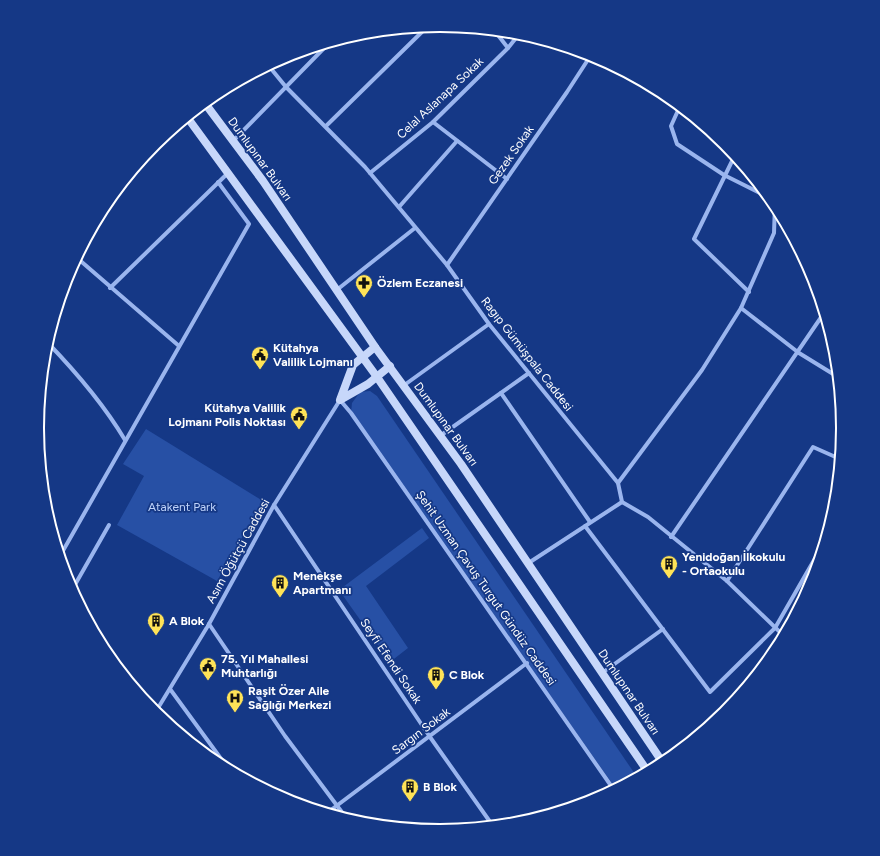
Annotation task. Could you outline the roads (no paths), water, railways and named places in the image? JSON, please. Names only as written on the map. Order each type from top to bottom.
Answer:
[{"type":"main road","name":"Dumlupınar Bulvarı","points":[[208,108],[338,289],[375,347],[440,436],[659,758]]},
{"type":"main road","points":[[190,121],[377,377],[644,767]]},
{"type":"main road","points":[[340,400],[353,365],[375,347]]},
{"type":"main road","points":[[340,400],[368,384],[390,366]]},
{"type":"street","points":[[326,126],[421,33]]},
{"type":"street","points":[[499,36],[508,48]]},
{"type":"street","name":"Celal Aslanapa Sokak","points":[[370,174],[433,122],[515,40]]},
{"type":"street","points":[[233,141],[322,50]]},
{"type":"street","name":"Gezek Sokak","points":[[447,265],[587,60]]},
{"type":"street","name":"Ragıp Gümüşpala Caddesi","points":[[272,70],[286,87],[326,126],[370,174],[447,265],[489,324],[618,483],[622,502]]},
{"type":"street","points":[[678,112],[671,126],[677,144],[724,175],[757,192]]},
{"type":"street","points":[[433,122],[507,179]]},
{"type":"street","points":[[398,207],[457,141]]},
{"type":"street","points":[[732,161],[694,239],[749,292]]},
{"type":"street","points":[[110,288],[228,173]]},
{"type":"street","points":[[63,550],[249,224],[218,182]]},
{"type":"street","points":[[618,483],[702,370],[741,308],[774,233],[775,217]]},
{"type":"street","points":[[338,289],[415,228]]},
{"type":"street","points":[[81,261],[179,346]]},
{"type":"street","points":[[741,308],[799,353],[833,374]]},
{"type":"street","points":[[672,537],[821,319]]},
{"type":"street","points":[[403,386],[489,324]]},
{"type":"street","points":[[53,348],[86,384],[110,415],[125,440]]},
{"type":"street","points":[[440,436],[501,392],[529,374]]},
{"type":"street","points":[[501,392],[590,522]]},
{"type":"street","name":"Asım Öğütçü Caddesi","points":[[159,707],[209,624],[274,505],[340,400]]},
{"type":"street","name":"Şehit Uzman Çavuş Turgut Gündüz Caddesi","points":[[340,400],[351,413],[611,785]]},
{"type":"street","points":[[727,581],[813,448],[835,457]]},
{"type":"street","points":[[527,564],[622,502],[648,517],[727,581],[779,632]]},
{"type":"street","name":"Seyfi Efendi Sokak","points":[[274,505],[430,737],[490,821]]},
{"type":"street","points":[[76,584],[109,525]]},
{"type":"street","points":[[585,526],[710,692],[775,628],[812,562]]},
{"type":"street","points":[[209,624],[285,736],[342,812]]},
{"type":"street","points":[[602,673],[663,629]]},
{"type":"street","name":"Sargın Sokak","points":[[333,809],[526,663]]},
{"type":"street","points":[[170,689],[219,757]]},
{"type":"place","name":"Özlem Eczanesi","points":[[364,298]]},
{"type":"place","name":"Kütahya Valilik Lojmanı","points":[[260,370]]},
{"type":"place","name":"Kütahya Valilik Lojmanı Polis Noktası","points":[[299,430]]},
{"type":"place","name":"Yenidoğan İlkokulu - Ortaokulu","points":[[669,579]]},
{"type":"place","name":"Menekşe Apartmanı","points":[[280,598]]},
{"type":"place","name":"A Blok","points":[[156,636]]},
{"type":"place","name":"75. Yıl Mahallesi Muhtarlığı","points":[[208,681]]},
{"type":"place","name":"C Blok","points":[[436,690]]},
{"type":"place","name":"Raşit Özer Aile Sağlığı Merkezi","points":[[235,713]]},
{"type":"place","name":"B Blok","points":[[410,802]]},
{"type":"park label","name":"Atakent Park","points":[[182,507]]}]
